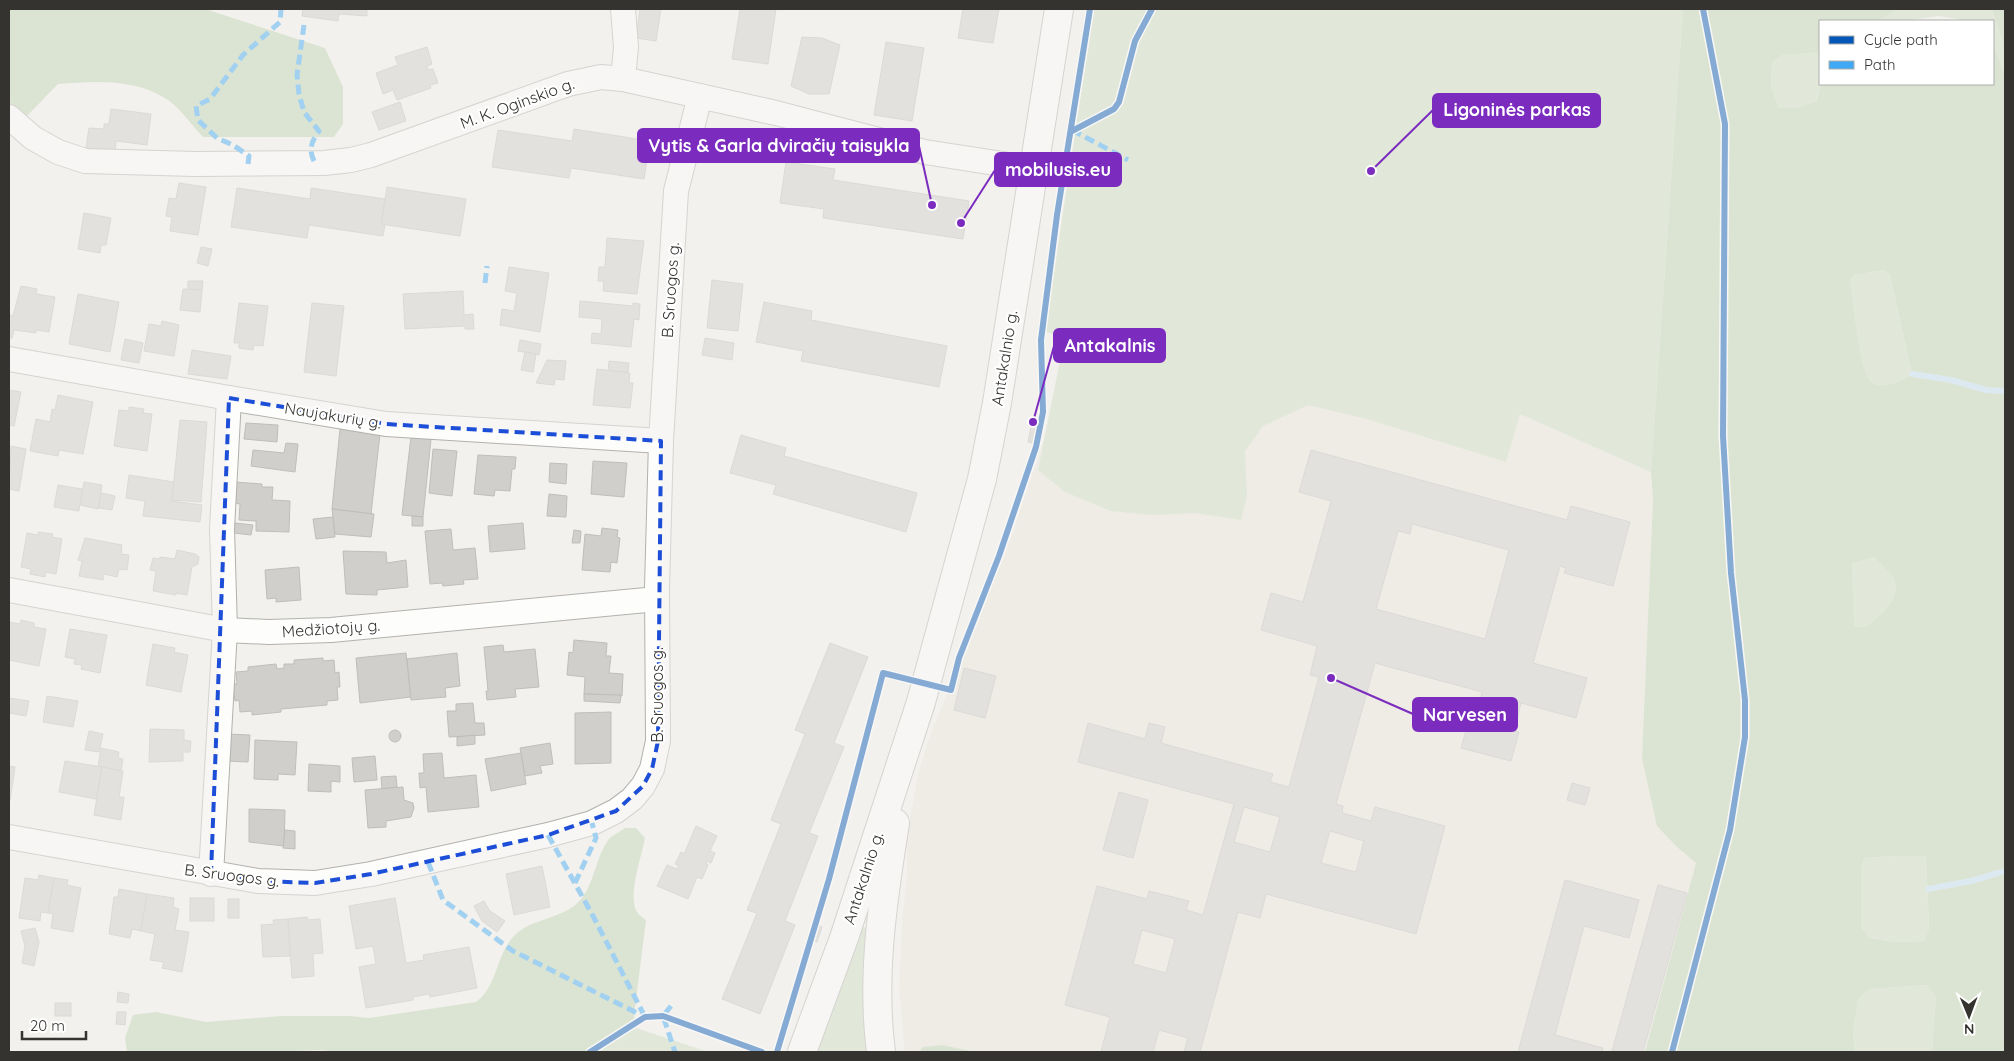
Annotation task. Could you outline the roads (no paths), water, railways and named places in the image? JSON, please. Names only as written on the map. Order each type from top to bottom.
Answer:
[{"type":"main road","name":"Antakalnio g.","points":[[881,1052],[877,982],[881,924],[899,796],[921,702],[982,480],[997,403],[1059,9]]},
{"type":"main road","name":"Antakalnio g.","points":[[802,1052],[844,938],[921,702]]},
{"type":"street","points":[[623,9],[626,47],[623,79]]},
{"type":"street","name":"M. K. Oginskio g.","points":[[9,117],[33,138],[58,152],[85,161],[195,164],[324,163],[351,160],[371,155],[584,79],[623,79],[776,113],[925,152],[1034,169]]},
{"type":"street","name":"B. Sruogos g.","points":[[9,837],[258,881],[315,882],[371,874],[548,835],[592,823],[616,811],[632,799],[643,786],[652,769],[658,741],[657,599],[661,441],[676,191],[700,96]]},
{"type":"street","name":"Naujakurių g.","points":[[9,359],[386,424],[661,441]]},
{"type":"street","points":[[211,874],[224,630],[222,529],[229,398]]},
{"type":"street","name":"Medžiotojų g.","points":[[9,590],[224,630],[269,632],[331,630],[657,599]]},
{"type":"waterway","points":[[1912,374],[1951,380],[1986,390],[2005,391]]},
{"type":"waterway","points":[[1928,889],[1971,881],[2005,871]]},
{"type":"place","name":"Ligoninės parkas","points":[[1371,171]]},
{"type":"place","name":"Vytis & Garla dviračių taisykla","points":[[932,205]]},
{"type":"place","name":"mobilusis.eu","points":[[961,223]]},
{"type":"place","name":"Antakalnis","points":[[1033,422]]},
{"type":"place","name":"Narvesen","points":[[1331,678]]}]
